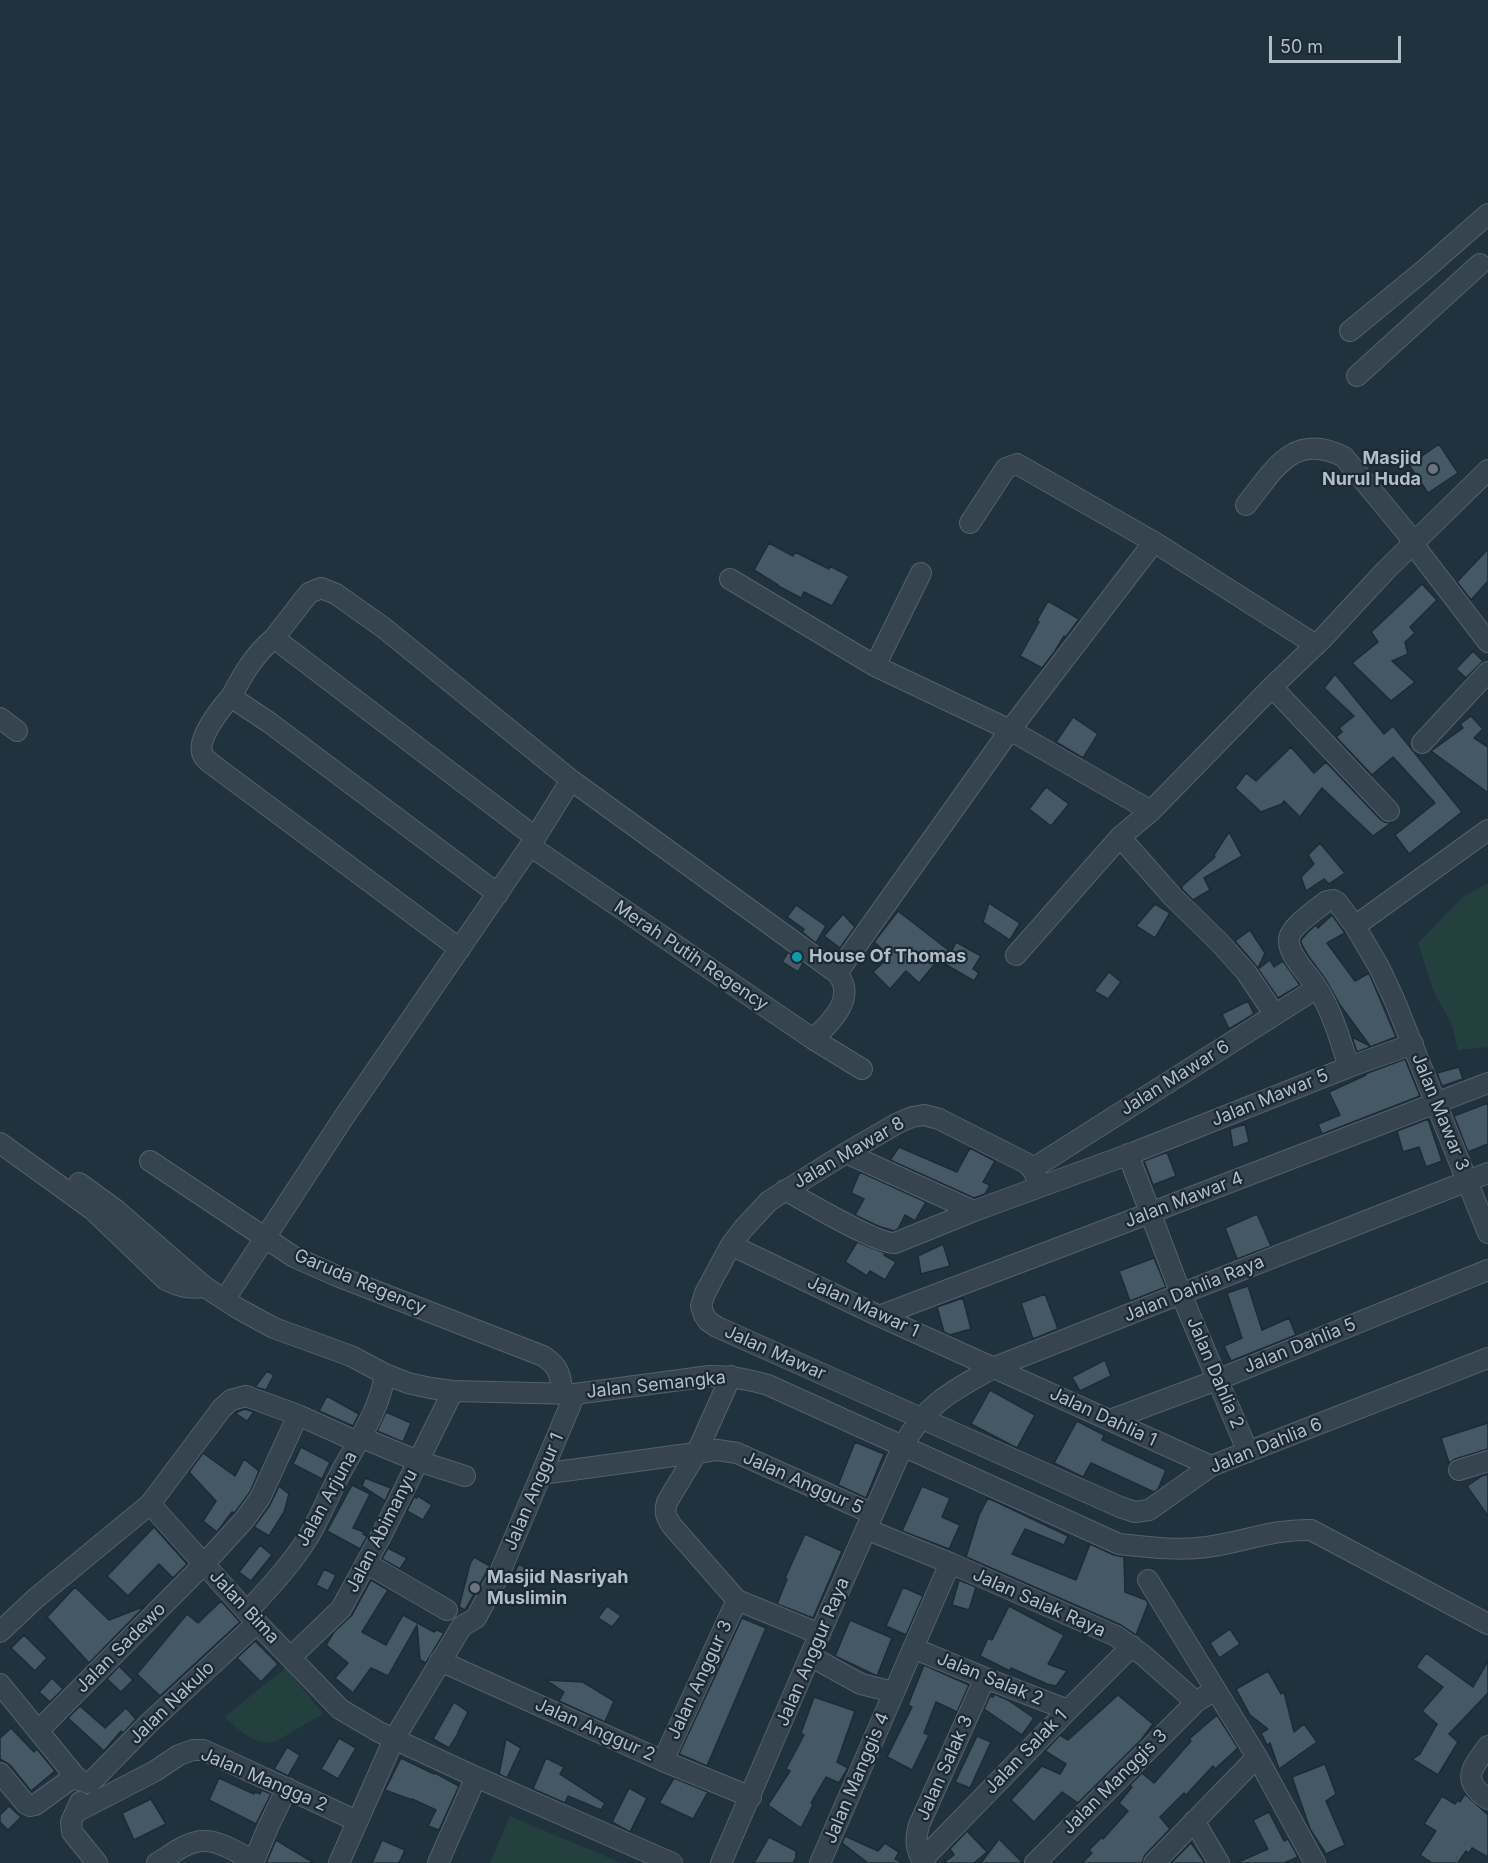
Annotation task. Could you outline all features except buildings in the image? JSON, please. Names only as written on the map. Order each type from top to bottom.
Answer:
[{"type":"street","points":[[1350,331],[1488,214]]},
{"type":"street","points":[[1357,376],[1484,269],[1460,239]]},
{"type":"street","points":[[1246,505],[1284,458],[1299,450],[1334,451],[1344,457],[1407,533],[1488,642]]},
{"type":"street","points":[[970,523],[1006,468],[1017,464],[1154,542],[1316,645]]},
{"type":"street","points":[[1016,955],[1120,837],[1150,811],[1316,645],[1384,572],[1488,471]]},
{"type":"street","points":[[837,973],[1010,730],[1154,542]]},
{"type":"street","points":[[875,666],[921,573]]},
{"type":"street","points":[[730,579],[875,666],[1010,730],[1150,811]]},
{"type":"street","points":[[460,949],[209,762],[202,754],[202,741],[245,671],[309,593],[321,588],[336,594],[384,628],[571,780],[837,973],[845,982],[842,1006],[813,1039]]},
{"type":"street","name":"Merah Putih Regency","points":[[274,638],[532,842],[813,1039],[862,1068]]},
{"type":"street","points":[[1422,742],[1488,672]]},
{"type":"street","points":[[1272,687],[1389,811]]},
{"type":"street","points":[[231,697],[270,723],[498,894]]},
{"type":"street","points":[[0,718],[17,731]]},
{"type":"street","points":[[225,1299],[344,1117],[498,894],[571,780]]},
{"type":"street","points":[[1355,926],[1488,830]]},
{"type":"street","points":[[1120,837],[1172,896],[1246,972],[1275,1015]]},
{"type":"street","name":"Jalan Mawar 3","points":[[1317,988],[1289,947],[1289,936],[1294,928],[1320,906],[1333,900],[1338,902],[1355,926],[1379,967],[1413,1044],[1488,1233]]},
{"type":"street","points":[[1317,988],[1332,1018],[1349,1067]]},
{"type":"street","name":"Jalan Mawar 6","points":[[1036,1177],[1317,988]]},
{"type":"street","name":"Jalan Mawar 5","points":[[1036,1177],[1128,1154],[1413,1044]]},
{"type":"street","name":"Jalan Mawar 4","points":[[879,1316],[1488,1083]]},
{"type":"street","name":"Jalan Mawar 8","points":[[731,1245],[756,1214],[784,1190],[912,1117],[924,1115],[939,1119],[1020,1160],[1036,1177]]},
{"type":"street","points":[[0,1143],[93,1210],[166,1280],[186,1288],[206,1287]]},
{"type":"street","points":[[846,1153],[974,1211]]},
{"type":"street","name":"Jalan Dahlia 2","points":[[1128,1154],[1181,1294],[1248,1452]]},
{"type":"street","name":"Garuda Regency","points":[[150,1161],[294,1257],[543,1356],[555,1364],[569,1394]]},
{"type":"street","name":"Jalan Dahlia Raya","points":[[911,1433],[952,1391],[995,1367],[1488,1173]]},
{"type":"street","points":[[784,1190],[888,1244],[907,1239],[974,1211],[1036,1177]]},
{"type":"street","name":"Jalan Semangka","points":[[79,1183],[116,1210],[206,1287],[238,1309],[274,1328],[351,1356],[408,1383],[453,1390],[569,1394],[710,1376],[731,1376],[746,1378],[911,1433]]},
{"type":"street","name":"Jalan Mawar 1","points":[[731,1245],[879,1316],[995,1367]]},
{"type":"street","name":"Jalan Mawar","points":[[731,1245],[705,1293],[701,1306],[708,1321],[911,1433]]},
{"type":"street","name":"Jalan Dahlia 5","points":[[1110,1420],[1217,1380],[1488,1270]]},
{"type":"street","name":"Jalan Dahlia 6","points":[[911,1433],[1135,1512],[1149,1510],[1211,1466],[1488,1358]]},
{"type":"street","name":"Jalan Dahlia 1","points":[[995,1367],[1211,1466]]},
{"type":"street","name":"Jalan Arjuna","points":[[252,1617],[309,1536],[376,1407],[385,1374]]},
{"type":"street","points":[[731,1376],[697,1452],[667,1502],[664,1509],[666,1517],[737,1600],[820,1634]]},
{"type":"street","name":"Jalan Abimanyu","points":[[291,1657],[341,1609],[453,1390]]},
{"type":"street","name":"Jalan Anggur 1","points":[[339,1863],[394,1739],[462,1626],[476,1618],[498,1577],[542,1474],[569,1394]]},
{"type":"street","points":[[0,1632],[36,1598],[150,1504],[222,1408],[231,1400],[246,1396],[359,1440],[465,1476]]},
{"type":"street","name":"Jalan Sadewo","points":[[38,1731],[204,1564],[245,1519],[260,1498],[298,1415]]},
{"type":"street","points":[[911,1433],[1119,1544],[1170,1549],[1205,1547],[1291,1529],[1311,1530],[1488,1624]]},
{"type":"street","name":"Jalan Anggur Raya","points":[[721,1863],[810,1656],[911,1433]]},
{"type":"street","name":"Jalan Anggur 5","points":[[542,1474],[717,1450],[737,1453],[870,1521]]},
{"type":"street","points":[[1459,1470],[1488,1461]]},
{"type":"street","name":"Jalan Bima","points":[[150,1504],[252,1617],[340,1709],[394,1739],[672,1863]]},
{"type":"street","name":"Jalan Salak Raya","points":[[870,1521],[950,1563],[1116,1636],[1132,1646],[1196,1702]]},
{"type":"street","points":[[366,1563],[447,1610]]},
{"type":"street","name":"Jalan Manggis 4","points":[[820,1863],[950,1563]]},
{"type":"street","points":[[1148,1580],[1217,1689],[1315,1863]]},
{"type":"street","name":"Jalan Anggur 3","points":[[663,1761],[737,1600]]},
{"type":"street","name":"Jalan Nakulo","points":[[0,1773],[30,1806],[81,1779],[92,1781],[252,1617]]},
{"type":"street","name":"Jalan Salak 1","points":[[923,1861],[1132,1646]]},
{"type":"street","name":"Jalan Salak 2","points":[[913,1648],[1068,1710]]},
{"type":"street","name":"Jalan Manggis 4","points":[[810,1656],[861,1683],[893,1692]]},
{"type":"street","name":"Jalan Anggur 2","points":[[440,1661],[663,1761],[751,1797]]},
{"type":"street","name":"Jalan Salak 3","points":[[923,1861],[916,1848],[915,1837],[919,1825],[985,1678]]},
{"type":"street","points":[[0,1684],[81,1779],[76,1812],[71,1822],[72,1832],[97,1863]]},
{"type":"street","name":"Jalan Manggis 3","points":[[1035,1863],[1196,1702],[1217,1689]]},
{"type":"street","points":[[1488,1746],[1471,1774],[1471,1783],[1488,1799]]},
{"type":"street","name":"Jalan Mangga 2","points":[[76,1812],[155,1771],[179,1755],[193,1750],[213,1754],[357,1821]]},
{"type":"street","points":[[1154,1863],[1257,1757]]},
{"type":"street","points":[[438,1863],[476,1777]]},
{"type":"street","points":[[157,1863],[184,1847],[205,1841],[214,1842],[254,1862],[287,1788]]},
{"type":"street","points":[[1194,1821],[1219,1863]]},
{"type":"green space","points":[[1488,883],[1488,1047],[1458,1050],[1452,1025],[1434,992],[1418,943],[1462,898]]},
{"type":"green space","points":[[286,1668],[323,1714],[278,1740],[267,1743],[253,1739],[224,1717]]},
{"type":"green space","points":[[510,1816],[621,1863],[490,1863]]},
{"type":"place","name":"Masjid Nurul Huda","points":[[1433,469]]},
{"type":"place","name":"House Of Thomas","points":[[797,957]]},
{"type":"place","name":"Masjid Nasriyah Muslimin","points":[[475,1588]]}]
